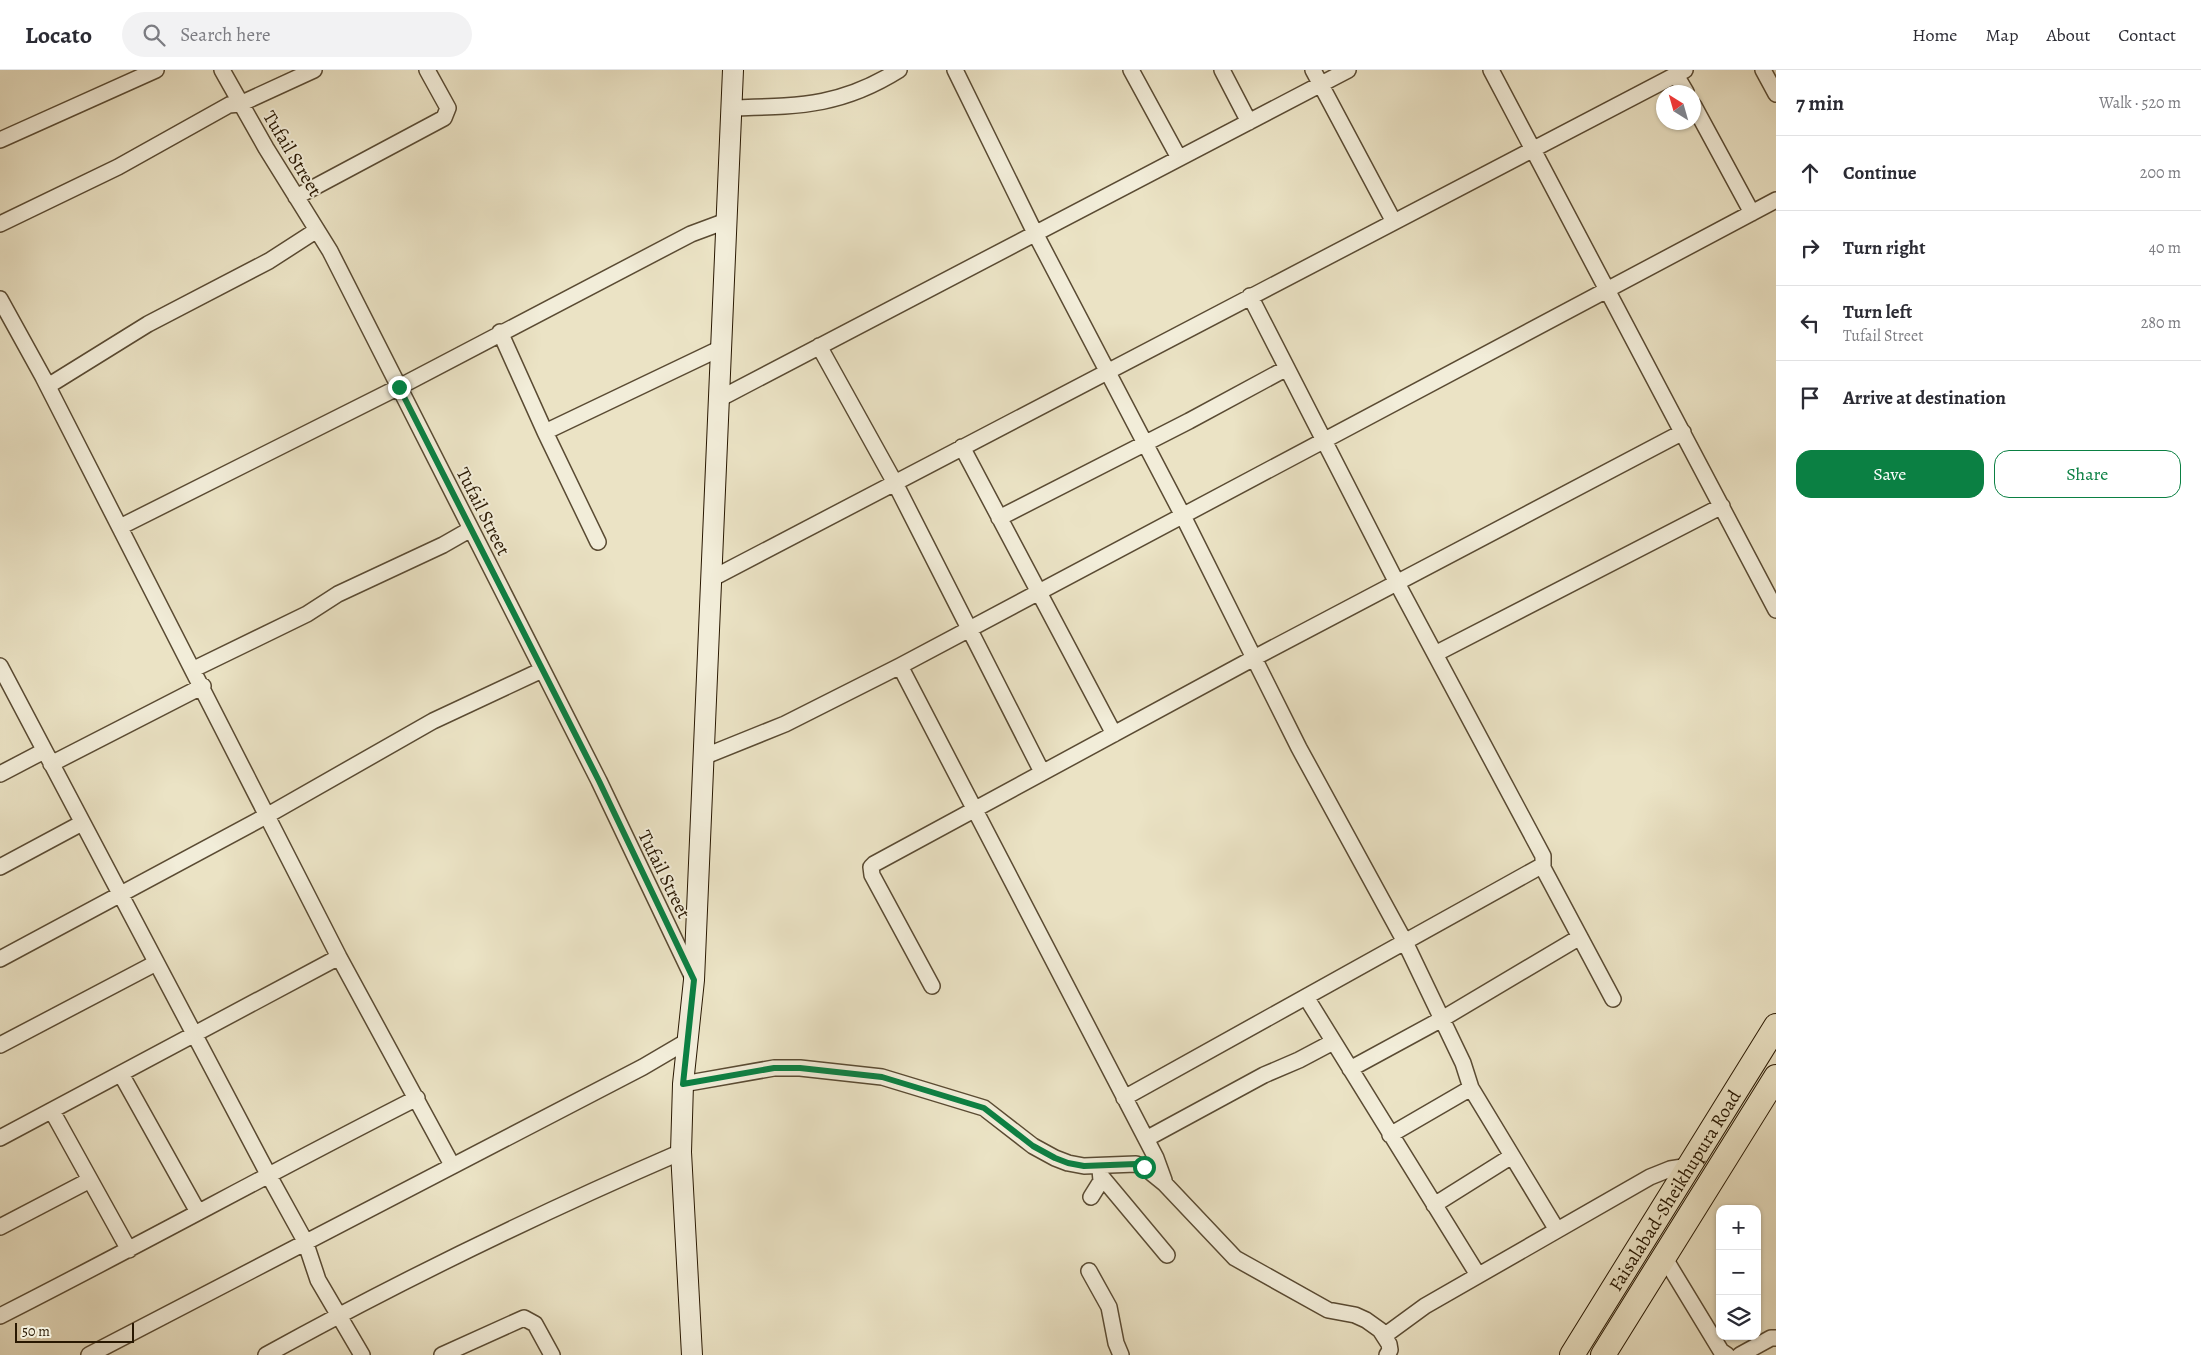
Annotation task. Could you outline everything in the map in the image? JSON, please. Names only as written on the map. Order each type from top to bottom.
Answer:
[{"type":"highway","name":"Faisalabad-Sheikhupura Road","points":[[1572,1355],[1776,1026]]},
{"type":"highway","name":"Faisalabad-Sheikhupura Road","points":[[1603,1355],[1775,1079]]},
{"type":"main road","points":[[692,1355],[680,1152],[683,1084],[694,980],[733,70]]},
{"type":"street","points":[[0,140],[156,70]]},
{"type":"street","name":"Tufail Street","points":[[222,70],[240,104],[330,251],[599,781],[694,980]]},
{"type":"street","points":[[0,224],[118,167],[229,105],[240,104],[314,70]]},
{"type":"street","points":[[296,197],[444,118],[448,108],[426,70]]},
{"type":"street","points":[[731,108],[804,106],[834,100],[863,90],[899,70]]},
{"type":"street","points":[[955,70],[1035,233],[1182,514],[1299,748],[1405,942],[1463,1063],[1471,1088],[1557,1230]]},
{"type":"street","points":[[1131,70],[1179,158]]},
{"type":"street","points":[[1222,70],[1249,122]]},
{"type":"street","points":[[1313,70],[1394,222]]},
{"type":"street","points":[[718,399],[1348,70]]},
{"type":"street","points":[[1491,70],[1776,610]]},
{"type":"street","points":[[1763,70],[1776,94]]},
{"type":"street","points":[[711,579],[1680,72],[1684,85]]},
{"type":"street","points":[[1701,119],[1752,213]]},
{"type":"street","points":[[703,757],[786,724],[900,666],[1182,514],[1776,200]]},
{"type":"street","points":[[120,527],[399,387],[500,332],[691,234],[726,221]]},
{"type":"street","points":[[48,386],[148,324],[270,261],[317,230]]},
{"type":"street","points":[[1250,296],[1397,583],[1543,856],[1542,866],[1613,999]]},
{"type":"street","points":[[0,299],[48,386],[203,686],[339,956],[452,1165]]},
{"type":"street","points":[[500,332],[545,432],[598,542]]},
{"type":"street","points":[[819,346],[894,483],[1042,772]]},
{"type":"street","points":[[545,432],[721,348]]},
{"type":"street","points":[[1000,518],[1189,421],[1287,368]]},
{"type":"street","points":[[932,986],[872,875],[871,867],[874,864],[974,808],[1254,658],[1683,432]]},
{"type":"street","points":[[962,447],[1114,734]]},
{"type":"street","points":[[1435,654],[1722,506]]},
{"type":"street","points":[[194,669],[307,614],[338,594],[443,545],[471,529]]},
{"type":"street","points":[[0,666],[120,896],[305,1241],[318,1280],[362,1355]]},
{"type":"street","points":[[900,666],[1156,1158],[1165,1184]]},
{"type":"street","points":[[0,959],[268,815],[433,721],[542,670]]},
{"type":"street","points":[[0,774],[48,757],[203,686]]},
{"type":"street","points":[[0,866],[82,823]]},
{"type":"street","points":[[1124,1098],[1542,866]]},
{"type":"street","points":[[1350,1069],[1442,1018],[1580,937]]},
{"type":"street","points":[[0,1138],[339,956]]},
{"type":"street","points":[[0,1045],[156,963]]},
{"type":"street","points":[[1306,997],[1478,1275]]},
{"type":"street","points":[[89,1355],[305,1241],[643,1067],[689,1040]]},
{"type":"street","points":[[1146,1139],[1264,1075],[1299,1060],[1333,1042]]},
{"type":"street","points":[[683,1084],[774,1068],[800,1068],[882,1077],[984,1108],[1026,1141],[1055,1158],[1100,1171],[1136,1164],[1153,1172],[1235,1258],[1328,1310],[1355,1315],[1380,1330],[1390,1350],[1387,1355]]},
{"type":"street","points":[[121,1074],[198,1212]]},
{"type":"street","points":[[1390,1135],[1471,1088]]},
{"type":"street","points":[[0,1316],[129,1250],[268,1174],[417,1098]]},
{"type":"street","points":[[52,1111],[129,1250]]},
{"type":"street","points":[[266,1355],[338,1315],[618,1179],[680,1152]]},
{"type":"street","points":[[1434,1205],[1512,1156]]},
{"type":"street","points":[[1384,1336],[1425,1306],[1650,1177],[1670,1169],[1689,1166]]},
{"type":"street","points":[[1091,1197],[1100,1171]]},
{"type":"street","points":[[1100,1171],[1167,1255]]},
{"type":"street","points":[[0,1227],[90,1180]]},
{"type":"street","points":[[1664,1257],[1721,1351],[1727,1355]]},
{"type":"street","points":[[1089,1271],[1109,1307],[1116,1343],[1121,1355]]},
{"type":"street","points":[[442,1355],[524,1318],[535,1324],[552,1355]]},
{"type":"street","points":[[1740,1355],[1771,1338],[1776,1338]]},
{"type":"route","points":[[399,387],[599,781],[694,980],[683,1084],[774,1068],[800,1068],[882,1077],[984,1108],[1033,1146],[1068,1163],[1084,1166],[1136,1164],[1144,1167]]}]
